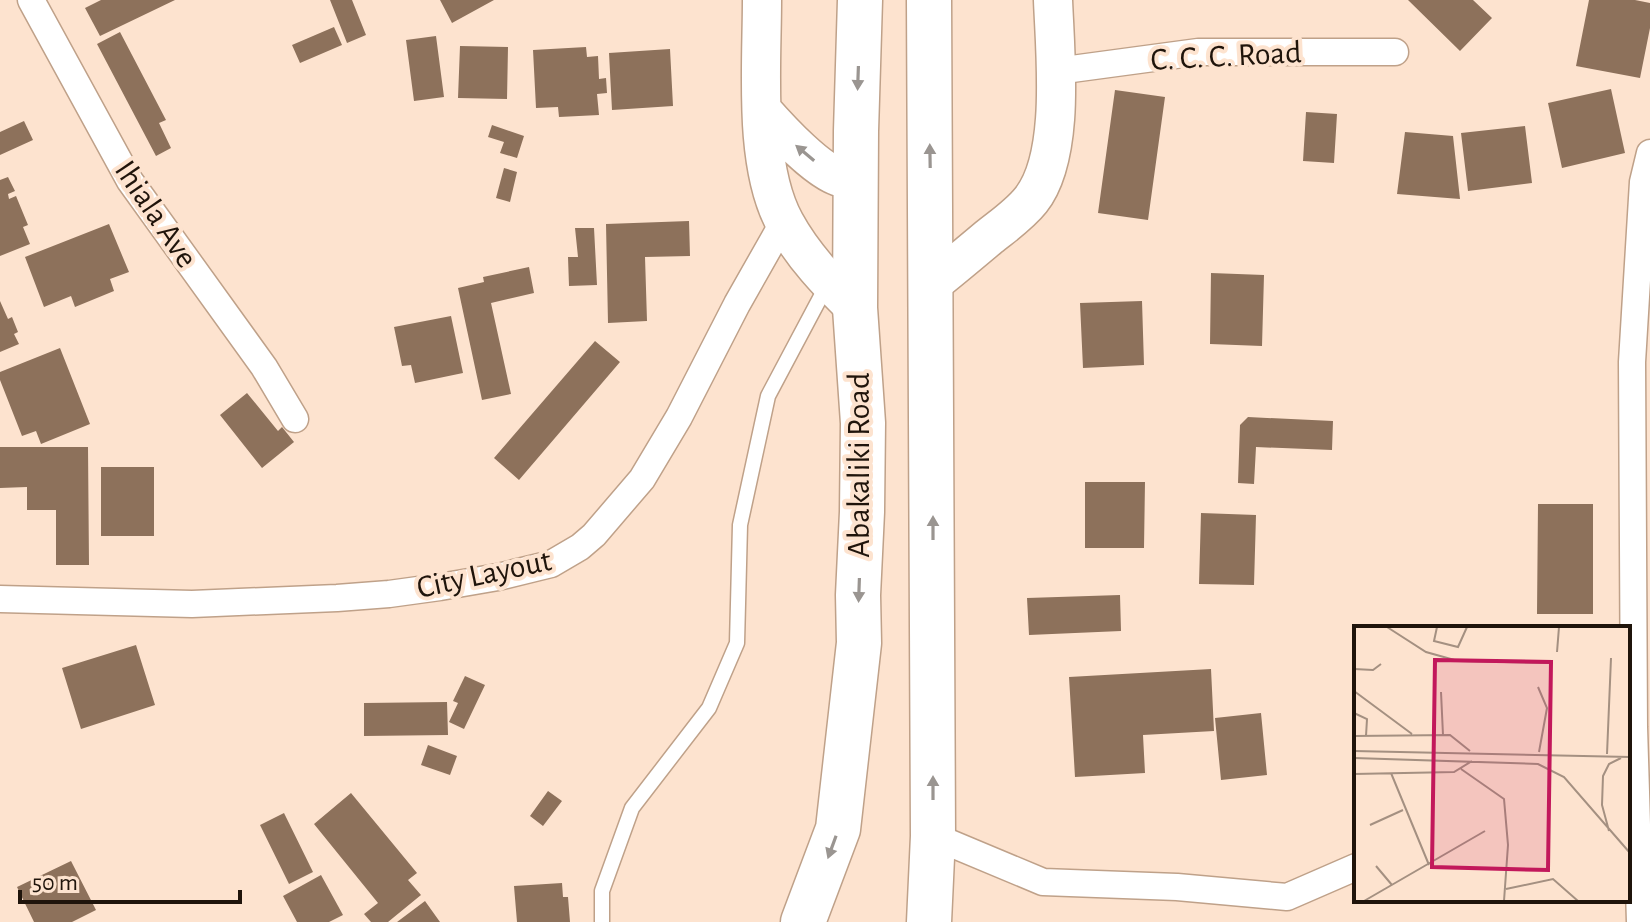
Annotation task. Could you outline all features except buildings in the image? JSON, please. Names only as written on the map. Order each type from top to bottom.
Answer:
[{"type":"highway","name":"Abakaliki Road","points":[[803,922],[838,829],[859,643],[863,423],[842,295],[857,176],[860,0]]},
{"type":"highway","points":[[929,0],[933,836],[929,922]]},
{"type":"main road","points":[[762,0],[762,110],[765,163],[771,189],[784,221],[842,295]]},
{"type":"main road","points":[[932,284],[1013,219],[1032,199],[1041,183],[1054,124],[1057,71],[1053,0]]},
{"type":"main road","points":[[762,110],[787,138],[826,170],[843,179],[857,176]]},
{"type":"main road","points":[[931,222],[977,247]]},
{"type":"street","name":"Ihiala Ave","points":[[31,0],[130,181],[264,367],[295,419]]},
{"type":"street","name":"C. C. C. Road","points":[[1057,71],[1198,52],[1395,52]]},
{"type":"street","points":[[1640,922],[1634,727],[1632,362],[1643,182],[1650,153]]},
{"type":"street","name":"City Layout","points":[[0,599],[192,604],[310,600],[440,587],[551,564],[594,535],[642,479],[679,417],[784,221]]},
{"type":"street","points":[[933,836],[1043,882],[1177,887],[1287,897],[1354,868]]},
{"type":"lane","points":[[602,922],[602,891],[632,808],[709,708],[737,643],[740,525],[768,396],[842,295]]}]
